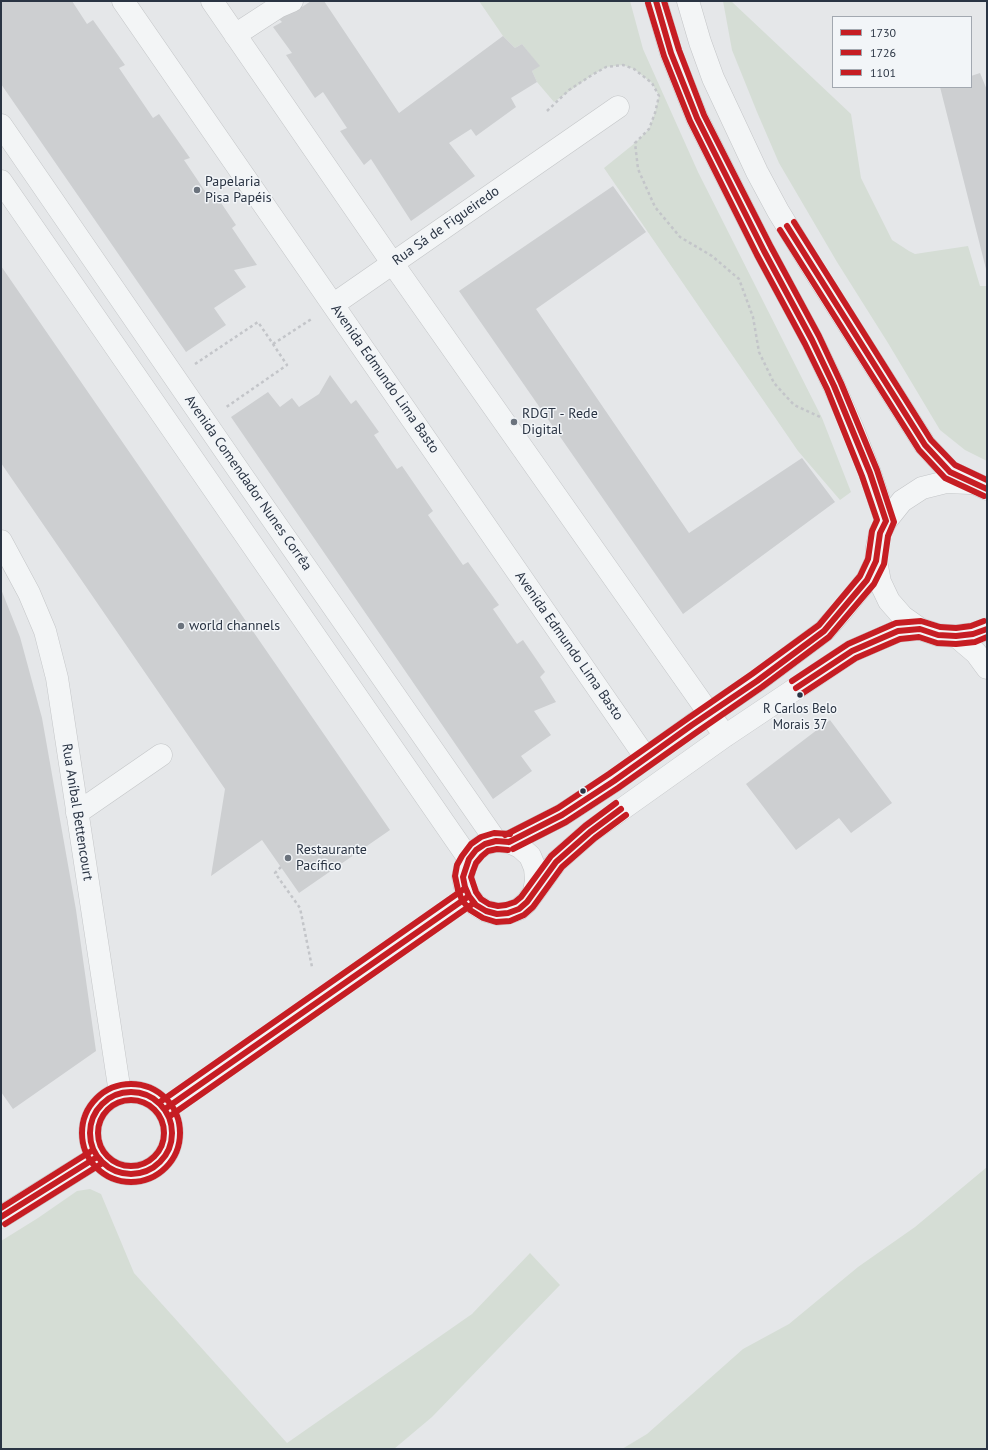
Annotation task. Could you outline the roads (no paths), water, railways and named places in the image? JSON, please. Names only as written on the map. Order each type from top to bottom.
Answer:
[{"type":"street","name":"Avenida Edmundo Lima Basto","points":[[123,1],[334,304],[646,758]]},
{"type":"street","points":[[212,1],[393,264],[725,736]]},
{"type":"street","points":[[235,35],[292,1]]},
{"type":"street","points":[[656,1],[671,53],[697,118],[764,251],[812,340],[834,386],[870,473],[886,521]]},
{"type":"street","points":[[688,1],[700,42],[713,78],[757,172],[778,211],[925,445],[950,472],[979,486]]},
{"type":"street","name":"Rua Sá de Figueiredo","points":[[334,304],[618,107]]},
{"type":"street","name":"Avenida Comendador Nunes Corrêa","points":[[1,125],[205,422],[502,842]]},
{"type":"street","points":[[1,181],[468,858]]},
{"type":"street","points":[[979,486],[946,482],[922,488],[902,501],[886,521],[880,533],[876,561],[880,582],[889,601],[903,617],[920,629],[938,635],[956,636],[973,634],[987,629]]},
{"type":"street","name":"Rua Aníbal Bettencourt","points":[[1,542],[29,592],[45,631],[57,678],[120,1093]]},
{"type":"street","points":[[876,561],[867,580],[824,631],[757,681],[562,815],[502,842],[486,844],[476,850],[468,858],[463,877],[469,896],[476,905],[486,911],[497,914],[508,913],[519,909],[527,902],[556,862],[590,832],[725,736],[852,651],[898,631],[920,629]]},
{"type":"street","points":[[956,636],[976,653],[987,668]]},
{"type":"street","points":[[77,813],[161,755]]},
{"type":"street","points":[[502,842],[520,847],[530,856],[535,868],[536,880],[534,892]]},
{"type":"street","points":[[165,1109],[469,896]]},
{"type":"street","points":[[132,1092],[145,1094],[156,1100],[165,1109],[171,1121],[173,1134],[171,1146],[165,1158],[155,1167],[144,1173],[131,1175],[118,1173],[106,1167],[97,1157],[92,1145],[90,1132],[92,1119],[99,1108],[108,1099],[120,1093],[132,1092]]},
{"type":"street","points":[[1,1218],[97,1157]]},
{"type":"place","name":"Papelaria Pisa Papéis","points":[[197,190]]},
{"type":"place","name":"RDGT - Rede Digital","points":[[514,422]]},
{"type":"place","name":"world channels","points":[[181,626]]},
{"type":"place","name":"R Carlos Belo Morais 37","points":[[800,695]]},
{"type":"place","name":"Restaurante Pacífico","points":[[288,858]]}]
